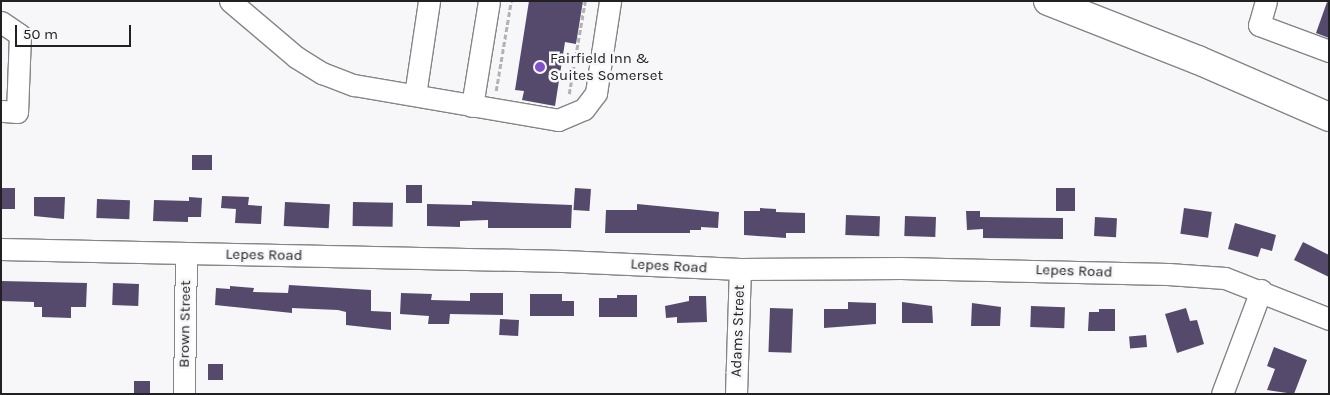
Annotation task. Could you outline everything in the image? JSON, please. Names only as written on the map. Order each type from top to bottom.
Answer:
[{"type":"main road","points":[[1048,1],[1198,60],[1329,117]]},
{"type":"street","points":[[230,1],[248,8],[296,57],[322,73],[354,85],[545,120],[567,119],[584,109],[596,93],[610,1]]},
{"type":"street","points":[[415,95],[430,1]]},
{"type":"street","points":[[472,106],[489,1]]},
{"type":"street","points":[[1266,1],[1259,25],[1329,51]]},
{"type":"street","points":[[1,22],[20,35],[17,112],[1,111]]},
{"type":"street","name":"Lepes Road","points":[[1,249],[563,261],[740,269],[901,268],[1168,274],[1225,278],[1261,290],[1329,319]]},
{"type":"street","name":"Brown Street","points":[[184,394],[186,254]]},
{"type":"street","name":"Adams Street","points":[[736,394],[740,269]]},
{"type":"street","points":[[1222,394],[1261,290]]},
{"type":"path","points":[[495,100],[511,1]]},
{"type":"path","points":[[569,97],[585,1]]},
{"type":"building","name":"Fairfield Inn & Suites Somerset","points":[[529,1],[583,1],[576,44],[565,42],[555,106],[522,100],[524,91],[515,90]]},
{"type":"building","points":[[1327,2],[1329,3],[1329,38],[1316,33]]},
{"type":"building","points":[[192,155],[212,155],[212,170],[192,170]]},
{"type":"building","points":[[406,185],[422,185],[422,203],[406,203]]},
{"type":"building","points":[[1,188],[15,188],[15,209],[1,209]]},
{"type":"building","points":[[575,188],[591,189],[589,211],[573,210]]},
{"type":"building","points":[[1056,188],[1075,188],[1075,211],[1056,211]]},
{"type":"building","points":[[222,196],[249,197],[248,205],[262,206],[261,224],[235,223],[236,209],[221,208]]},
{"type":"building","points":[[34,197],[65,197],[64,219],[34,216]]},
{"type":"building","points":[[189,197],[202,198],[201,217],[188,217],[188,222],[153,221],[154,200],[189,201]]},
{"type":"building","points":[[97,199],[130,200],[129,219],[96,218]]},
{"type":"building","points":[[472,201],[572,205],[571,228],[488,228],[488,220],[460,221],[460,227],[427,226],[427,204],[472,205]]},
{"type":"building","points":[[285,202],[330,204],[329,228],[284,226]]},
{"type":"building","points":[[353,202],[393,203],[393,227],[353,226]]},
{"type":"building","points":[[637,204],[719,212],[718,228],[701,227],[701,230],[690,230],[690,233],[605,233],[606,210],[637,210]]},
{"type":"building","points":[[760,208],[776,209],[776,212],[805,213],[805,233],[786,233],[786,238],[744,235],[744,211],[760,211]]},
{"type":"building","points":[[1184,208],[1212,212],[1208,238],[1180,234]]},
{"type":"building","points":[[966,211],[980,211],[980,217],[1063,218],[1063,239],[983,238],[983,229],[967,230]]},
{"type":"building","points":[[846,215],[880,216],[879,236],[845,235]]},
{"type":"building","points":[[905,216],[936,217],[935,237],[904,236]]},
{"type":"building","points":[[1095,217],[1117,218],[1116,237],[1094,236]]},
{"type":"building","points":[[1235,223],[1276,235],[1272,251],[1261,248],[1258,257],[1228,249]]},
{"type":"building","points":[[1303,242],[1329,255],[1329,277],[1294,260]]},
{"type":"building","points":[[1,281],[87,283],[86,307],[71,307],[71,318],[42,317],[42,307],[34,307],[34,302],[1,301]]},
{"type":"building","points":[[113,283],[139,284],[138,306],[112,305]]},
{"type":"building","points":[[289,285],[371,290],[371,311],[391,312],[391,330],[346,325],[346,312],[338,310],[292,308],[292,313],[215,305],[216,288],[230,289],[230,286],[254,288],[253,292],[288,293]]},
{"type":"building","points":[[401,293],[432,294],[431,300],[470,301],[470,293],[503,293],[503,315],[450,314],[449,324],[428,324],[429,316],[400,314]]},
{"type":"building","points":[[530,294],[562,294],[562,301],[574,301],[574,316],[530,316]]},
{"type":"building","points":[[617,295],[637,295],[637,317],[599,317],[599,298],[617,298]]},
{"type":"building","points":[[689,296],[706,296],[707,322],[677,323],[677,317],[666,318],[665,306],[689,301]]},
{"type":"building","points":[[848,302],[876,303],[876,324],[824,328],[824,309],[848,309]]},
{"type":"building","points":[[902,302],[932,306],[933,323],[902,323]]},
{"type":"building","points":[[972,303],[1001,307],[1000,326],[971,326]]},
{"type":"building","points":[[1031,306],[1065,307],[1064,328],[1030,327]]},
{"type":"building","points":[[770,308],[793,309],[791,353],[768,352]]},
{"type":"building","points":[[1186,308],[1190,321],[1197,320],[1204,344],[1177,353],[1165,314]]},
{"type":"building","points":[[1099,309],[1115,309],[1115,331],[1088,331],[1089,312],[1099,312]]},
{"type":"building","points":[[500,319],[519,320],[518,336],[499,335]]},
{"type":"building","points":[[1146,335],[1147,347],[1130,348],[1129,336]]},
{"type":"building","points":[[1274,347],[1307,360],[1294,394],[1267,390],[1275,369],[1267,366]]},
{"type":"building","points":[[208,364],[223,364],[223,380],[208,380]]},
{"type":"building","points":[[134,381],[150,381],[150,394],[134,394]]},
{"type":"place","name":"Fairfield Inn & Suites Somerset","points":[[540,67]]}]
